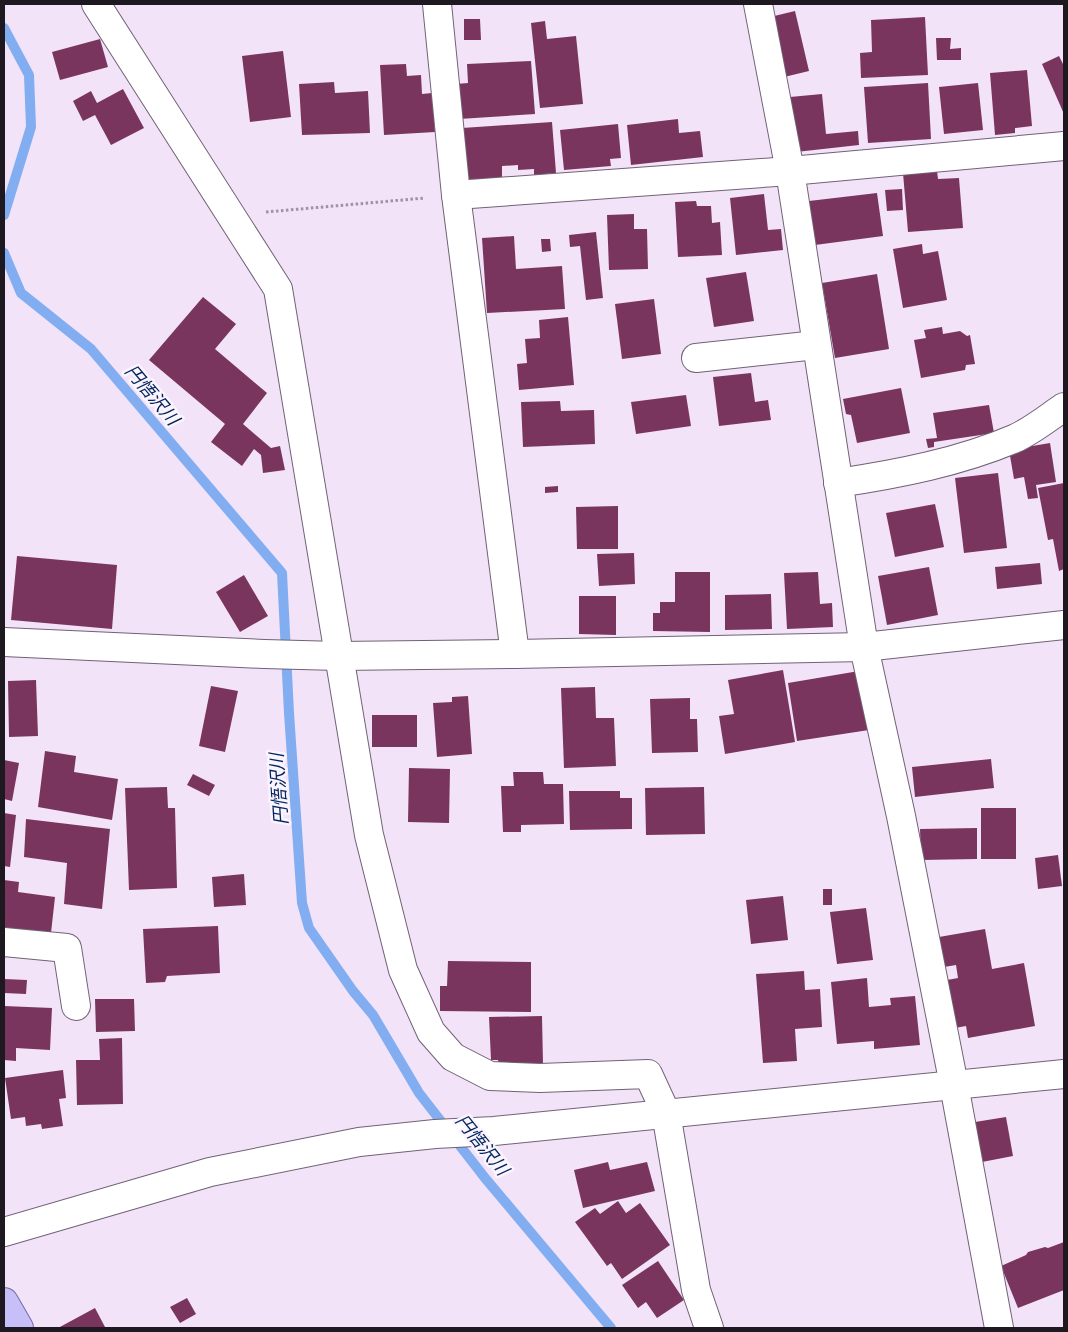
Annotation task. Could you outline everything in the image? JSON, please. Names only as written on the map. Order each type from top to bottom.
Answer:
[{"type":"main road","points":[[4,1302],[19,1328]]},
{"type":"street","points":[[96,4],[278,289],[369,835],[403,970],[431,1032],[453,1057],[490,1076],[540,1078],[648,1074],[666,1113],[696,1290],[709,1328]]},
{"type":"street","points":[[437,4],[456,195],[515,654]]},
{"type":"street","points":[[758,4],[790,171],[864,647],[901,816],[999,1328]]},
{"type":"street","points":[[456,195],[790,171],[1064,146]]},
{"type":"street","points":[[696,358],[816,345]]},
{"type":"street","points":[[838,483],[931,466],[983,449],[1017,437],[1064,407]]},
{"type":"street","points":[[4,642],[338,656],[515,654],[864,647],[1064,625]]},
{"type":"street","points":[[4,942],[67,948],[76,1006]]},
{"type":"street","points":[[4,1232],[210,1172],[359,1142],[435,1134],[494,1131],[1064,1074]]},
{"type":"path","points":[[231,215],[456,195]]},
{"type":"building","points":[[795,11],[809,71],[780,78],[766,18]]},
{"type":"building","points":[[925,17],[928,75],[861,78],[860,53],[872,52],[871,20]]},
{"type":"building","points":[[464,19],[480,19],[481,40],[464,40]]},
{"type":"building","points":[[545,21],[547,39],[576,36],[583,104],[540,108],[531,23]]},
{"type":"building","points":[[936,38],[951,38],[950,49],[961,48],[961,60],[937,60]]},
{"type":"building","points":[[100,39],[108,67],[60,80],[52,52]]},
{"type":"building","points":[[283,51],[291,117],[250,122],[242,56]]},
{"type":"building","points":[[1059,56],[1064,63],[1064,114],[1042,64]]},
{"type":"building","points":[[531,61],[535,114],[459,119],[456,84],[468,83],[467,64]]},
{"type":"building","points":[[406,64],[407,76],[421,75],[422,94],[432,93],[435,132],[384,135],[380,65]]},
{"type":"building","points":[[1027,70],[1032,126],[1015,128],[1015,133],[995,135],[990,73]]},
{"type":"building","points":[[334,82],[335,93],[368,91],[370,133],[302,135],[299,84]]},
{"type":"building","points":[[928,83],[931,139],[868,143],[864,87]]},
{"type":"building","points":[[978,83],[983,130],[944,134],[939,87]]},
{"type":"building","points":[[123,89],[144,128],[111,145],[95,115],[83,121],[73,101],[91,91],[97,103]]},
{"type":"building","points":[[822,94],[826,134],[858,131],[859,145],[796,152],[790,97]]},
{"type":"building","points":[[678,119],[679,133],[700,131],[703,157],[631,165],[627,125]]},
{"type":"building","points":[[552,122],[556,173],[534,175],[534,169],[518,170],[518,165],[502,166],[502,180],[466,182],[462,128]]},
{"type":"building","points":[[618,124],[621,158],[610,159],[611,166],[564,170],[560,130]]},
{"type":"building","points":[[937,171],[938,179],[959,178],[963,228],[908,232],[903,173]]},
{"type":"building","points":[[902,189],[903,210],[887,211],[885,190]]},
{"type":"building","points":[[877,193],[883,236],[815,245],[809,201]]},
{"type":"building","points":[[764,194],[768,230],[781,229],[783,250],[736,255],[730,198]]},
{"type":"building","points":[[696,201],[697,206],[711,206],[712,223],[720,222],[722,255],[678,257],[675,202]]},
{"type":"building","points":[[634,214],[634,229],[647,229],[648,269],[609,270],[607,215]]},
{"type":"building","points":[[596,232],[603,298],[586,300],[580,246],[570,247],[569,235]]},
{"type":"building","points":[[514,236],[516,269],[562,266],[565,309],[487,313],[482,238]]},
{"type":"building","points":[[541,239],[550,239],[551,251],[542,252]]},
{"type":"building","points":[[922,244],[923,254],[938,251],[947,300],[903,308],[893,249]]},
{"type":"building","points":[[746,272],[754,321],[714,327],[706,278]]},
{"type":"building","points":[[877,274],[889,349],[835,358],[822,283]]},
{"type":"building","points":[[203,297],[236,324],[215,349],[267,393],[243,424],[271,448],[280,446],[285,470],[263,473],[261,455],[254,449],[242,466],[211,442],[225,424],[149,360]]},
{"type":"building","points":[[654,299],[661,354],[622,359],[615,304]]},
{"type":"building","points":[[568,317],[574,385],[519,390],[517,364],[527,363],[525,339],[540,338],[539,320]]},
{"type":"building","points":[[942,327],[943,334],[960,331],[967,336],[970,335],[975,364],[966,365],[965,370],[921,378],[914,340],[926,338],[924,330]]},
{"type":"building","points":[[751,373],[755,402],[768,400],[771,420],[719,426],[713,377]]},
{"type":"building","points":[[901,388],[910,433],[857,443],[851,415],[846,414],[843,399]]},
{"type":"building","points":[[686,395],[691,426],[636,434],[631,402]]},
{"type":"building","points":[[560,401],[561,411],[594,410],[595,444],[523,447],[521,402]]},
{"type":"building","points":[[989,405],[994,433],[934,442],[934,447],[928,448],[926,439],[937,438],[933,413]]},
{"type":"building","points":[[1050,443],[1056,482],[1036,485],[1038,498],[1028,499],[1024,477],[1014,479],[1009,450]]},
{"type":"building","points":[[998,473],[1007,548],[964,553],[955,478]]},
{"type":"building","points":[[1064,483],[1064,569],[1059,571],[1053,539],[1048,540],[1038,488]]},
{"type":"building","points":[[558,486],[558,492],[545,493],[545,487]]},
{"type":"building","points":[[935,504],[944,547],[895,557],[886,513]]},
{"type":"building","points":[[618,506],[618,549],[577,549],[576,507]]},
{"type":"building","points":[[634,553],[635,584],[599,586],[597,554]]},
{"type":"building","points":[[17,556],[117,565],[112,629],[11,620]]},
{"type":"building","points":[[1040,563],[1042,584],[997,589],[995,567]]},
{"type":"building","points":[[929,567],[938,615],[887,625],[878,576]]},
{"type":"building","points":[[675,572],[710,572],[710,632],[653,631],[653,613],[660,613],[660,602],[675,602]]},
{"type":"building","points":[[818,572],[820,604],[832,603],[833,627],[787,629],[784,573]]},
{"type":"building","points":[[244,575],[268,616],[240,632],[216,592]]},
{"type":"building","points":[[771,594],[772,629],[725,630],[725,595]]},
{"type":"building","points":[[579,596],[616,596],[616,635],[579,634]]},
{"type":"building","points":[[783,670],[795,742],[725,754],[719,716],[734,714],[728,680]]},
{"type":"building","points":[[859,671],[869,730],[797,741],[788,683]]},
{"type":"building","points":[[36,680],[38,736],[9,737],[8,681]]},
{"type":"building","points":[[211,686],[238,691],[225,752],[199,746]]},
{"type":"building","points":[[595,687],[596,718],[614,718],[616,766],[564,768],[561,688]]},
{"type":"building","points":[[468,696],[472,754],[437,757],[433,703],[452,702],[452,697]]},
{"type":"building","points":[[690,698],[690,719],[697,719],[698,752],[652,753],[650,699]]},
{"type":"building","points":[[372,715],[417,715],[417,747],[372,747]]},
{"type":"building","points":[[45,751],[76,756],[74,772],[118,779],[112,820],[38,807]]},
{"type":"building","points":[[991,759],[994,788],[915,797],[912,767]]},
{"type":"building","points":[[4,760],[19,763],[12,801],[4,799]]},
{"type":"building","points":[[409,768],[450,769],[449,823],[408,822]]},
{"type":"building","points":[[513,772],[543,772],[544,784],[563,784],[564,824],[521,825],[521,832],[503,832],[501,786],[514,786]]},
{"type":"building","points":[[193,774],[215,785],[209,796],[187,785]]},
{"type":"building","points":[[167,787],[168,808],[175,808],[177,888],[129,890],[125,788]]},
{"type":"building","points":[[704,787],[705,834],[646,835],[645,788]]},
{"type":"building","points":[[569,791],[620,791],[620,798],[632,798],[632,829],[570,830]]},
{"type":"building","points":[[981,808],[1016,808],[1016,859],[981,859]]},
{"type":"building","points":[[4,813],[16,815],[10,867],[4,866]]},
{"type":"building","points":[[26,819],[110,829],[102,909],[64,904],[67,863],[24,857]]},
{"type":"building","points":[[977,828],[977,859],[921,860],[920,829]]},
{"type":"building","points":[[1058,855],[1062,886],[1038,889],[1035,858]]},
{"type":"building","points":[[244,874],[246,905],[214,907],[212,877]]},
{"type":"building","points":[[4,880],[19,882],[18,892],[55,897],[51,933],[4,928]]},
{"type":"building","points":[[823,889],[832,889],[832,905],[823,905]]},
{"type":"building","points":[[783,896],[788,940],[751,944],[746,900]]},
{"type":"building","points":[[866,908],[873,960],[837,964],[830,912]]},
{"type":"building","points":[[218,926],[220,973],[167,976],[165,982],[146,983],[143,929]]},
{"type":"building","points":[[985,929],[992,969],[1024,963],[1035,1026],[968,1038],[966,1026],[955,1028],[947,980],[958,978],[956,965],[944,967],[939,937]]},
{"type":"building","points":[[448,961],[531,962],[531,1012],[440,1011],[440,986],[447,986]]},
{"type":"building","points":[[804,971],[805,990],[820,989],[822,1027],[795,1029],[797,1061],[763,1063],[756,974]]},
{"type":"building","points":[[867,978],[869,1007],[891,1005],[890,998],[915,996],[920,1045],[874,1049],[874,1041],[837,1044],[831,982]]},
{"type":"building","points":[[4,979],[27,980],[26,994],[4,993]]},
{"type":"building","points":[[95,999],[134,999],[135,1031],[96,1032]]},
{"type":"building","points":[[4,1006],[52,1008],[50,1050],[16,1048],[16,1061],[4,1060]]},
{"type":"building","points":[[542,1016],[543,1064],[499,1065],[498,1060],[491,1060],[489,1017]]},
{"type":"building","points":[[122,1038],[123,1104],[77,1105],[76,1060],[100,1060],[99,1039]]},
{"type":"building","points":[[63,1070],[66,1098],[59,1099],[63,1126],[42,1129],[41,1124],[26,1126],[25,1117],[11,1119],[5,1078]]},
{"type":"building","points":[[1006,1117],[1013,1156],[982,1162],[975,1122]]},
{"type":"building","points":[[608,1162],[610,1170],[647,1162],[655,1191],[583,1208],[574,1170]]},
{"type":"building","points":[[618,1201],[626,1213],[640,1203],[670,1245],[622,1279],[611,1263],[607,1266],[575,1222],[595,1208],[600,1214]]},
{"type":"building","points":[[1064,1242],[1064,1290],[1018,1308],[1001,1266],[1026,1255],[1028,1252]]},
{"type":"building","points":[[658,1261],[684,1300],[657,1318],[646,1302],[638,1308],[622,1285]]},
{"type":"building","points":[[187,1298],[196,1314],[180,1323],[170,1307]]},
{"type":"building","points":[[95,1308],[105,1327],[58,1328]]},
{"type":"waterway","name":"円悟沢川","points":[[4,28],[29,75],[31,127],[4,215]]},
{"type":"waterway","name":"円悟沢川","points":[[4,253],[21,293],[91,349],[282,573],[302,903],[309,928],[353,991],[373,1015],[419,1093],[485,1178],[611,1328]]}]
